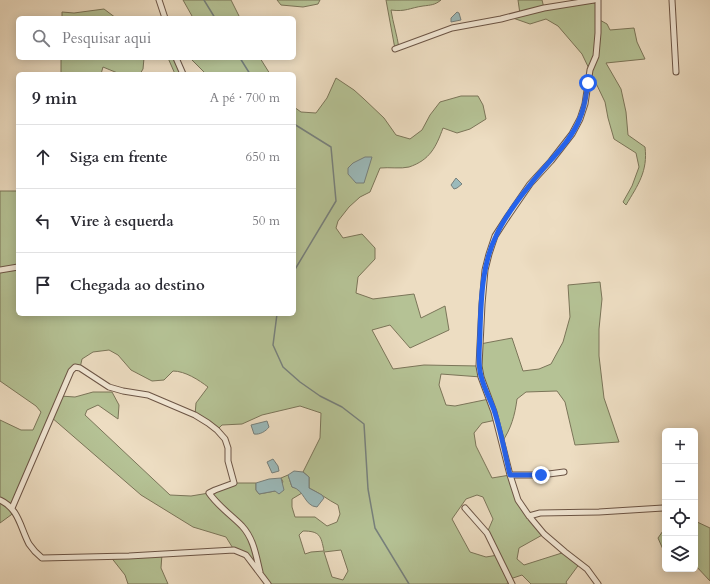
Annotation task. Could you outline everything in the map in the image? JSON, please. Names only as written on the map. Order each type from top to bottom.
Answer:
[{"type":"street","points":[[159,0],[164,16]]},
{"type":"street","points":[[395,50],[452,28],[501,19],[544,8],[594,0]]},
{"type":"street","points":[[598,0],[596,56],[590,70],[585,104],[580,119],[568,139],[551,162],[530,184],[508,216],[495,236],[489,254],[482,304],[479,366],[481,377],[494,412],[518,500],[544,534],[587,569],[598,584]]},
{"type":"street","points":[[672,0],[676,72]]},
{"type":"street","points":[[177,60],[182,72]]},
{"type":"street","points":[[0,270],[16,266]]},
{"type":"street","points":[[12,508],[71,371],[75,367],[80,368],[109,387],[123,391],[148,394],[196,415],[217,430],[225,439],[228,448],[228,461],[234,483],[209,493],[214,500],[243,527],[252,541],[260,572]]},
{"type":"street","points":[[510,475],[541,475],[564,472]]},
{"type":"street","points":[[0,500],[12,508],[20,521],[29,544],[42,558],[129,556],[234,550],[246,555],[268,584]]},
{"type":"street","points":[[466,508],[487,533],[512,584]]},
{"type":"street","points":[[529,516],[540,513],[599,512],[662,508]]},
{"type":"green space","points":[[183,0],[231,0],[239,16],[192,16]]},
{"type":"green space","points":[[277,0],[320,0],[318,4],[303,7],[281,5]]},
{"type":"green space","points":[[386,0],[441,0],[431,5],[404,10],[391,10],[399,48],[395,49]]},
{"type":"green space","points":[[518,0],[542,0],[544,8],[598,0],[598,19],[607,24],[610,30],[634,28],[637,42],[645,59],[606,63],[621,89],[626,112],[628,135],[645,147],[646,156],[641,178],[626,205],[623,202],[632,186],[639,167],[636,153],[614,139],[605,102],[582,54],[558,26],[546,19],[530,24],[510,17],[520,14]]},
{"type":"green space","points":[[104,9],[113,16],[62,16],[62,12],[74,13]]},
{"type":"green space","points":[[61,60],[144,60],[141,72],[115,72],[103,67],[102,72],[61,72]]},
{"type":"green space","points":[[169,60],[177,60],[182,72],[174,72]]},
{"type":"green space","points":[[192,60],[261,60],[269,72],[204,72]]},
{"type":"green space","points":[[336,78],[354,90],[384,118],[396,135],[410,139],[422,130],[430,115],[440,102],[461,96],[478,96],[483,105],[486,119],[470,129],[457,133],[443,128],[435,147],[422,161],[406,168],[380,168],[370,192],[360,197],[349,207],[338,221],[336,228],[343,238],[362,234],[375,248],[375,259],[358,277],[356,293],[373,299],[414,294],[421,318],[445,306],[449,330],[410,348],[390,325],[372,330],[393,369],[424,365],[479,366],[480,344],[512,338],[523,371],[539,369],[551,364],[563,342],[570,317],[568,285],[600,282],[602,299],[599,329],[599,356],[604,398],[619,442],[575,445],[565,402],[557,391],[526,392],[517,399],[512,422],[502,442],[496,420],[482,423],[474,433],[476,446],[492,478],[510,475],[518,500],[544,534],[519,548],[517,559],[524,565],[565,552],[580,563],[566,582],[567,584],[531,584],[522,575],[510,579],[507,584],[268,584],[246,555],[234,550],[226,537],[193,527],[141,495],[51,417],[12,508],[15,512],[0,523],[0,420],[21,430],[33,430],[41,412],[36,406],[0,381],[0,191],[16,191],[16,316],[296,316],[296,108],[301,112],[316,113],[327,98]],"holes":[[[109,350],[118,355],[131,370],[152,381],[164,380],[173,371],[178,371],[192,376],[208,387],[196,403],[195,415],[217,430],[222,425],[242,424],[262,415],[300,406],[321,413],[320,438],[303,472],[309,477],[309,488],[338,505],[340,514],[337,522],[327,526],[315,517],[295,517],[292,507],[292,499],[302,493],[297,488],[292,487],[288,475],[281,478],[283,482],[275,491],[259,494],[256,490],[256,483],[234,483],[209,493],[191,496],[170,495],[85,415],[87,410],[98,405],[118,419],[119,405],[112,392],[93,392],[75,397],[60,396],[75,367],[80,368],[82,359],[93,352]],[[441,374],[481,377],[489,399],[455,406],[446,405],[439,385]],[[477,495],[483,497],[493,519],[487,533],[498,555],[486,557],[470,552],[452,519],[466,499]],[[303,531],[316,533],[321,538],[324,551],[305,554],[299,535]],[[341,550],[348,571],[343,580],[332,577],[324,552]]]},
{"type":"green space","points":[[698,522],[710,528],[710,581],[698,568]]},
{"type":"green space","points":[[662,532],[662,547],[658,538]]},
{"type":"green space","points":[[162,554],[161,568],[168,584],[128,584],[125,575],[110,556]]},
{"type":"water","points":[[457,12],[459,13],[461,20],[451,22],[451,18]]},
{"type":"water","points":[[365,157],[372,157],[364,183],[356,183],[348,174],[348,168],[353,163]]},
{"type":"water","points":[[456,178],[462,184],[454,189],[451,185]]},
{"type":"water","points":[[267,421],[269,427],[265,431],[254,434],[251,425]]},
{"type":"water","points":[[273,459],[278,466],[279,471],[272,473],[267,462]]},
{"type":"water","points":[[294,471],[303,472],[309,477],[309,488],[322,495],[324,498],[317,507],[309,504],[300,491],[292,487],[288,475]]},
{"type":"water","points":[[281,478],[284,490],[279,494],[275,491],[259,494],[256,490],[256,483],[269,479]]},
{"type":"waterway","points":[[204,0],[214,16]]},
{"type":"waterway","points":[[241,60],[249,72]]},
{"type":"waterway","points":[[296,125],[331,147],[336,201],[296,268]]},
{"type":"waterway","points":[[277,316],[273,345],[283,367],[300,382],[320,396],[342,407],[364,424],[368,489],[375,528],[409,584]]},
{"type":"route","points":[[541,475],[510,475],[494,412],[481,377],[479,366],[482,304],[486,270],[495,236],[530,184],[551,162],[572,134],[580,119],[585,104],[588,83]]}]
